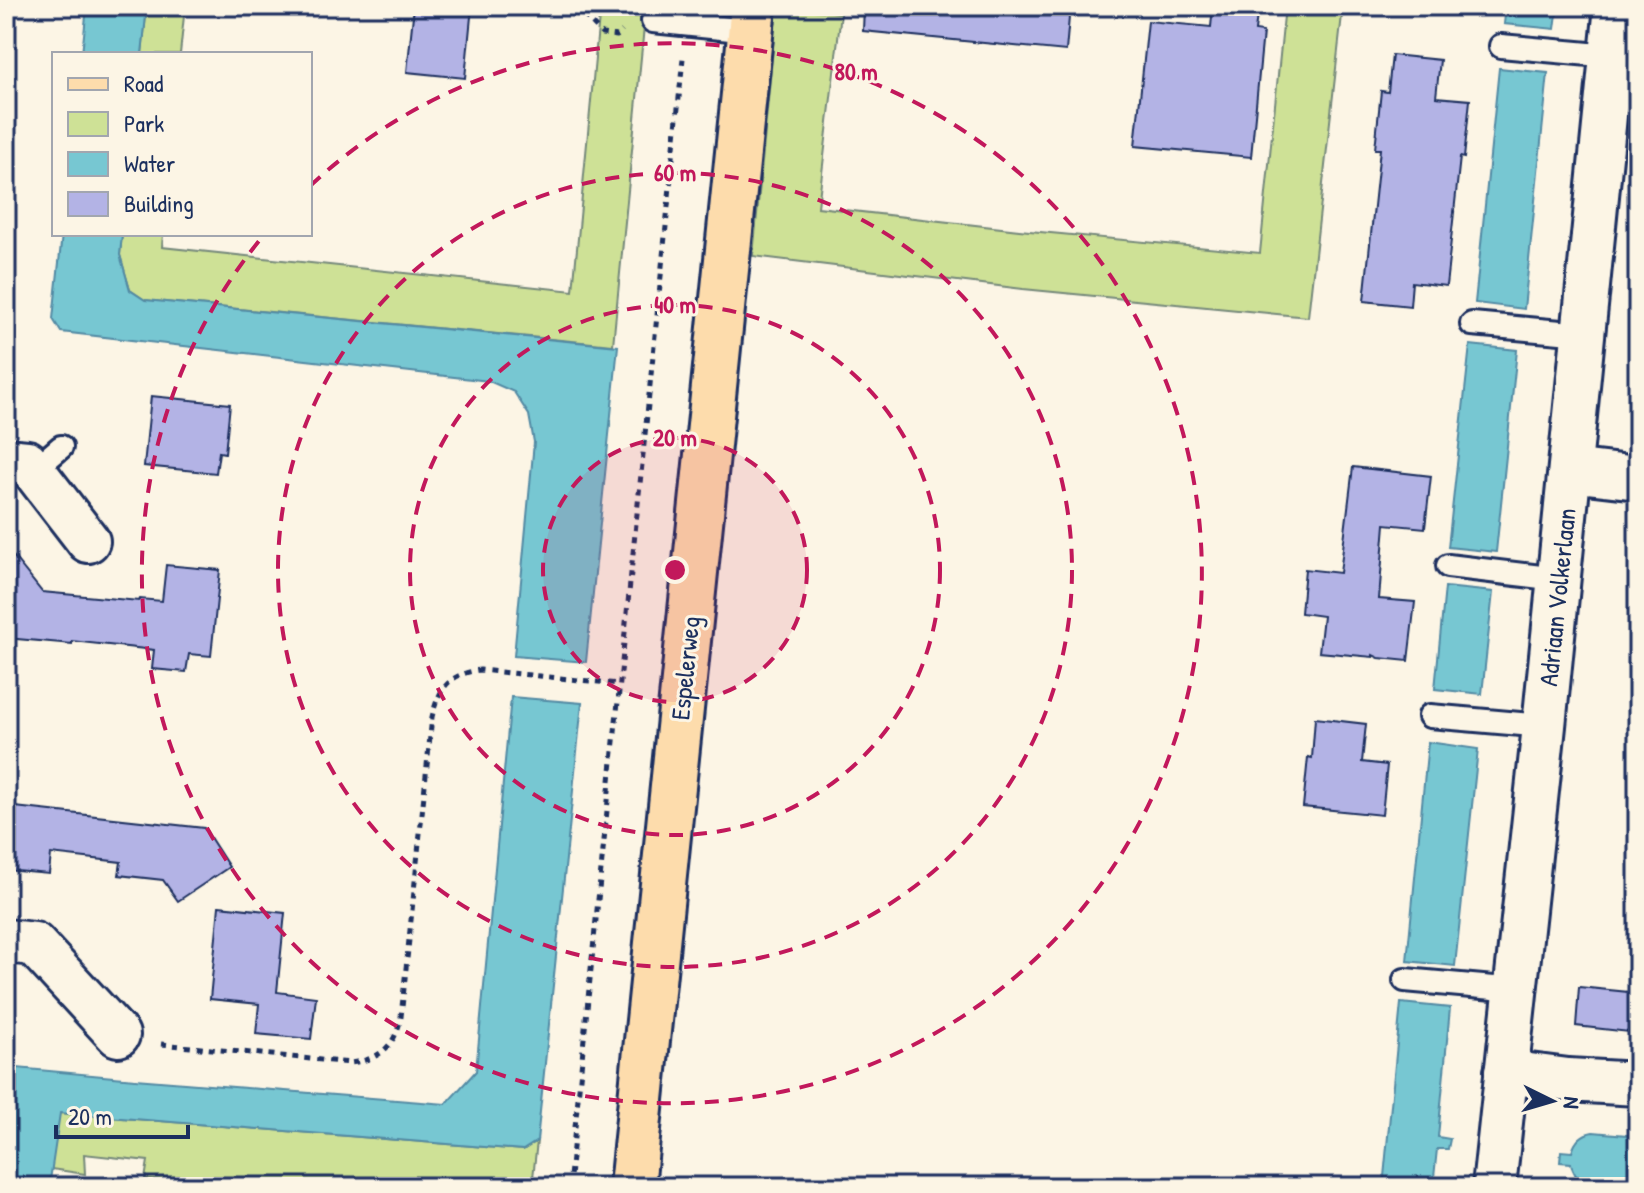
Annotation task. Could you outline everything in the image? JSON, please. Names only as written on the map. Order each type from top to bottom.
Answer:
[{"type":"main road","name":"Espelerweg","points":[[609,1187],[729,19]]},
{"type":"main road","name":"Espelerweg","points":[[632,1187],[729,19]]},
{"type":"street","name":"Adriaan Volkerlaan","points":[[1494,1187],[1616,6]]},
{"type":"street","points":[[33,459],[88,541]]},
{"type":"street","points":[[1570,470],[1638,478]]},
{"type":"street","points":[[6,941],[34,944],[118,1035]]},
{"type":"street","points":[[1506,1072],[1638,1084]]},
{"type":"lane","points":[[653,21],[729,19]]},
{"type":"lane","points":[[1501,46],[1611,56]]},
{"type":"lane","points":[[1472,324],[1583,334]]},
{"type":"lane","points":[[1448,566],[1558,579]]},
{"type":"lane","points":[[1430,716],[1544,726]]},
{"type":"lane","points":[[1405,980],[1516,990]]},
{"type":"path","points":[[584,15],[602,34],[617,36],[625,27]]},
{"type":"path","points":[[569,1187],[619,684],[729,19]]},
{"type":"path","points":[[118,1035],[123,1040],[138,1042],[351,1063],[378,1056],[390,1046],[401,1017],[430,733],[440,692],[459,675],[480,670],[619,684]]},
{"type":"green space","points":[[147,6],[185,6],[180,52],[142,52]]},
{"type":"green space","points":[[600,6],[646,6],[613,345],[145,300],[130,290],[120,255],[122,236],[163,236],[162,247],[573,291]]},
{"type":"green space","points":[[777,6],[841,13],[818,207],[1260,253],[1285,6],[1343,6],[1308,317],[1023,289],[753,256]]},
{"type":"green space","points":[[59,1113],[523,1150],[537,1141],[532,1187],[225,1187],[145,1179],[148,1161],[84,1154],[85,1174],[51,1169]]},
{"type":"water","points":[[87,6],[147,6],[142,52],[82,52]]},
{"type":"water","points":[[1506,6],[1558,6],[1555,29],[1504,24]]},
{"type":"water","points":[[1499,68],[1548,73],[1524,309],[1475,303]]},
{"type":"water","points":[[62,236],[122,236],[120,255],[130,290],[145,300],[618,346],[586,662],[514,656],[534,442],[529,415],[514,392],[489,381],[61,332],[53,319]]},
{"type":"water","points":[[1470,345],[1517,350],[1496,552],[1448,547]]},
{"type":"water","points":[[1445,587],[1493,592],[1482,694],[1435,689]]},
{"type":"water","points":[[511,697],[582,703],[537,1141],[523,1150],[60,1113],[49,1187],[6,1187],[7,1067],[446,1104],[476,1071]]},
{"type":"water","points":[[1428,742],[1478,749],[1455,966],[1407,961]]},
{"type":"water","points":[[1401,1003],[1450,1008],[1438,1137],[1450,1139],[1448,1149],[1437,1149],[1433,1187],[1383,1187]]},
{"type":"water","points":[[1593,1132],[1638,1136],[1638,1187],[1584,1185],[1571,1163],[1560,1162],[1561,1151],[1572,1152],[1579,1139]]},
{"type":"building","points":[[414,6],[472,6],[465,78],[407,72]]},
{"type":"building","points":[[864,6],[1070,6],[1066,51],[863,31]]},
{"type":"building","points":[[1213,6],[1258,6],[1255,31],[1263,32],[1251,157],[1135,146],[1148,21],[1211,27]]},
{"type":"building","points":[[1392,55],[1440,60],[1436,97],[1470,100],[1464,158],[1460,157],[1446,286],[1412,282],[1410,306],[1364,301],[1380,149],[1375,149],[1381,91],[1388,92]]},
{"type":"building","points":[[151,396],[230,404],[225,453],[219,452],[216,473],[144,466]]},
{"type":"building","points":[[1353,467],[1431,476],[1425,528],[1385,524],[1379,599],[1415,602],[1408,661],[1373,655],[1319,652],[1323,616],[1301,613],[1305,569],[1340,573]]},
{"type":"building","points":[[6,547],[42,592],[162,601],[166,565],[220,570],[211,656],[189,654],[186,672],[152,669],[154,650],[6,638]]},
{"type":"building","points":[[1315,718],[1366,724],[1362,762],[1387,765],[1382,815],[1303,807]]},
{"type":"building","points":[[6,806],[204,828],[229,867],[178,901],[163,880],[119,875],[121,862],[51,854],[49,874],[6,870]]},
{"type":"building","points":[[219,906],[285,913],[277,992],[316,997],[311,1039],[256,1034],[259,1004],[210,999]]},
{"type":"building","points":[[1579,987],[1638,993],[1638,1033],[1576,1026]]}]
